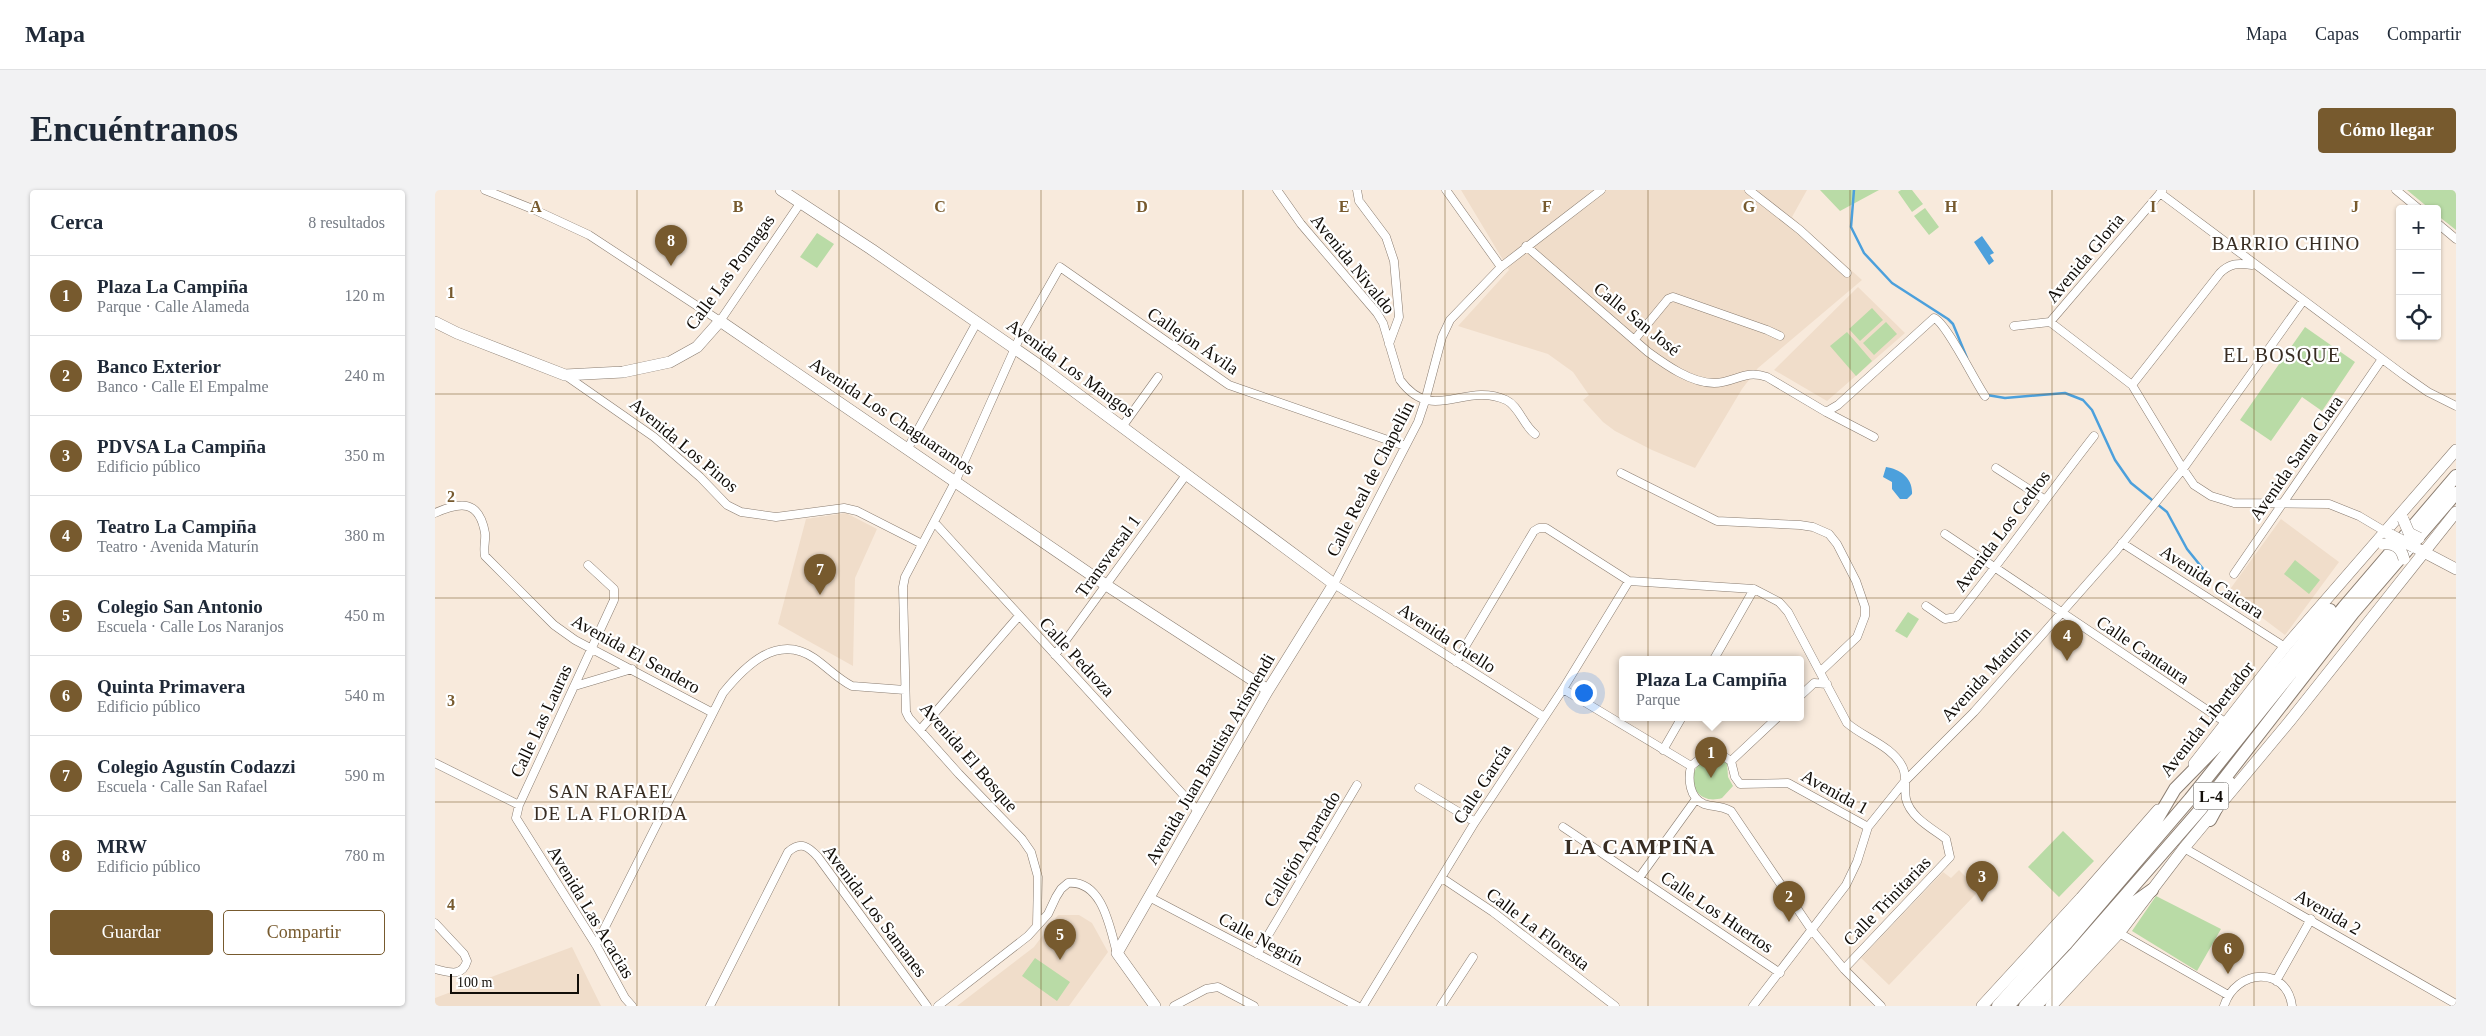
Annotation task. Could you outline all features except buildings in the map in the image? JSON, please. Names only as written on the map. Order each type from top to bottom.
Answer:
[{"type":"main road","name":"Avenida Libertador","points":[[2008,1006],[2065,945],[2190,799],[2365,582],[2456,476]]},
{"type":"main road","name":"L-4","points":[[2025,1006],[2076,952],[2200,810],[2353,613],[2456,493]]},
{"type":"main road","name":"L-4","points":[[2210,820],[2231,782],[2304,687],[2385,575]]},
{"type":"main road","name":"L-4","points":[[1998,1006],[2146,838],[2175,789],[2224,739],[2339,600],[2365,582]]},
{"type":"main road","name":"L-4","points":[[2036,1006],[2089,953],[2131,906],[2152,890]]},
{"type":"street","name":"Avenida Los Chaguaramos","points":[[485,190],[535,210],[589,235],[720,321],[1107,584],[1268,690]]},
{"type":"street","name":"Avenida Los Mangos","points":[[781,190],[1015,349],[1334,584]]},
{"type":"street","name":"Avenida Nivaldo","points":[[1277,190],[1301,224],[1377,313],[1400,380],[1413,394],[1425,401]]},
{"type":"street","points":[[1357,190],[1359,200],[1386,238],[1394,261],[1399,317],[1389,344]]},
{"type":"street","points":[[1446,190],[1501,267]]},
{"type":"street","name":"Calle Real de Chapellín","points":[[1334,584],[1405,446],[1425,401],[1445,328],[1450,320],[1501,267],[1601,190]]},
{"type":"street","points":[[1749,190],[1800,230],[1847,273]]},
{"type":"street","points":[[2397,190],[2414,205]]},
{"type":"street","points":[[2161,192],[2303,301],[2429,392],[2456,406]]},
{"type":"street","name":"Avenida Gloria","points":[[2050,322],[2161,192]]},
{"type":"street","name":"Calle Las Pomagas","points":[[565,375],[623,372],[670,362],[697,347],[720,321],[801,202]]},
{"type":"street","points":[[2441,227],[2456,239]]},
{"type":"street","name":"Calle San José","points":[[1526,246],[1666,364],[1702,382],[1715,383],[1749,374],[1757,374],[1874,437]]},
{"type":"street","points":[[2132,385],[2227,266],[2238,263],[2255,266]]},
{"type":"street","name":"Avenida El Bosque","points":[[1037,925],[1038,877],[1031,852],[1022,839],[909,718],[905,705],[903,587],[905,577],[955,480],[1015,349],[1061,266]]},
{"type":"street","name":"Callejón Ávila","points":[[1061,266],[1229,385],[1405,446]]},
{"type":"street","points":[[1635,339],[1668,299],[1673,297],[1779,336]]},
{"type":"street","name":"Avenida Maturín","points":[[1868,827],[1905,782],[1974,712],[2062,615],[2122,543],[2183,469],[2303,301]]},
{"type":"street","points":[[1827,412],[1838,405],[1932,318],[1937,318],[1947,331],[1985,396]]},
{"type":"street","name":"Avenida Los Pinos","points":[[435,322],[457,333],[565,375],[654,437],[700,477],[727,505],[741,512],[776,517],[843,508],[857,511],[922,544]]},
{"type":"street","points":[[908,448],[977,322]]},
{"type":"street","points":[[2014,326],[2050,322],[2132,385],[2183,469],[2194,484],[2211,496],[2224,502],[2329,504],[2359,516],[2383,539],[2400,548],[2407,572]]},
{"type":"street","name":"Avenida Santa Clara","points":[[2234,574],[2383,359]]},
{"type":"street","points":[[1121,427],[1158,377]]},
{"type":"street","points":[[1425,401],[1472,395],[1498,397],[1513,405],[1528,428],[1535,434]]},
{"type":"street","name":"Avenida Los Cedros","points":[[1926,606],[1945,618],[1956,617],[1995,569],[2044,499],[2094,436]]},
{"type":"street","name":"Avenida Libertador","points":[[1982,1006],[2081,898],[2175,789],[2225,722],[2285,647],[2403,516],[2456,450]]},
{"type":"street","points":[[1996,468],[2044,499]]},
{"type":"street","points":[[1621,473],[1717,521],[1800,525],[1813,527],[1829,534],[1837,544],[1856,581],[1865,608],[1865,616],[1857,637],[1820,672]]},
{"type":"street","name":"Transversal 1","points":[[1055,655],[1186,475]]},
{"type":"street","name":"Avenida El Sendero","points":[[435,513],[453,505],[468,506],[475,510],[485,534],[485,556],[553,624],[591,649],[713,713]]},
{"type":"street","points":[[2383,539],[2419,546],[2433,539],[2456,512]]},
{"type":"street","points":[[2403,516],[2409,533],[2419,546],[2456,569]]},
{"type":"street","name":"Calle Pedroza","points":[[934,522],[1018,617],[1199,812]]},
{"type":"street","points":[[1456,662],[1534,531],[1539,528],[1545,528],[1629,581],[1753,589],[1779,602],[1788,612],[1847,723],[1856,732],[1884,747],[1896,759],[1904,769],[1905,782]]},
{"type":"street","name":"Calle Cantaura","points":[[1945,534],[2062,615],[2225,722]]},
{"type":"street","name":"Avenida Caicara","points":[[2122,543],[2285,647]]},
{"type":"street","name":"L-4","points":[[2051,1006],[2119,933],[2184,848],[2210,820],[2407,572],[2419,546]]},
{"type":"street","name":"Calle Las Lauras","points":[[519,805],[615,595],[608,582],[588,565]]},
{"type":"street","name":"Calle García","points":[[1363,1006],[1475,822],[1563,689],[1629,581]]},
{"type":"street","name":"Avenida Cuello","points":[[1334,584],[1544,717]]},
{"type":"street","name":"Avenida Juan Bautista Arismendi","points":[[1117,953],[1151,898],[1268,690],[1334,584]]},
{"type":"street","points":[[1716,656],[1753,589]]},
{"type":"street","points":[[920,730],[1018,617]]},
{"type":"street","points":[[596,945],[723,693],[749,663],[772,650],[799,651],[813,657],[852,686],[905,690]]},
{"type":"street","points":[[575,686],[632,669]]},
{"type":"street","points":[[1804,693],[1814,684],[1827,684]]},
{"type":"street","points":[[1563,689],[1691,766]]},
{"type":"street","points":[[1663,750],[1680,721]]},
{"type":"street","points":[[1774,721],[1731,762],[1723,756],[1705,755],[1691,766],[1689,784],[1697,799],[1702,803],[1720,805],[1731,811],[1811,929],[1844,969],[1881,1006]]},
{"type":"street","points":[[435,762],[519,805]]},
{"type":"street","name":"Avenida 1","points":[[1731,762],[1739,784],[1788,783],[1868,827]]},
{"type":"street","name":"Calle Trinitarias","points":[[1844,969],[1950,857],[1946,839],[1918,818],[1907,801],[1905,782]]},
{"type":"street","name":"Callejón Apartado","points":[[1257,954],[1357,785]]},
{"type":"street","points":[[1419,788],[1475,822]]},
{"type":"street","points":[[1639,878],[1697,799]]},
{"type":"street","name":"Avenida Las Acacias","points":[[519,805],[517,818],[596,945],[625,998],[632,1006]]},
{"type":"street","name":"Calle Los Huertos","points":[[1563,827],[1780,973]]},
{"type":"street","points":[[1753,1006],[1846,886],[1857,862],[1868,827]]},
{"type":"street","name":"Avenida Los Samanes","points":[[710,1006],[788,852],[795,846],[803,844],[817,857],[927,1006]]},
{"type":"street","name":"Avenida 2","points":[[2184,848],[2311,919],[2456,1004]]},
{"type":"street","name":"Calle La Floresta","points":[[1441,878],[1493,912],[1615,1006]]},
{"type":"street","points":[[938,1006],[1028,936],[1049,914],[1061,888],[1068,883],[1076,882],[1088,889],[1101,903],[1117,953],[1155,1006]]},
{"type":"street","name":"Calle Negrín","points":[[1151,898],[1357,1006]]},
{"type":"street","points":[[2275,981],[2311,919]]},
{"type":"street","points":[[435,923],[464,954],[467,961],[462,971],[456,974],[435,969]]},
{"type":"street","points":[[2119,933],[2227,995]]},
{"type":"street","points":[[1441,1006],[1473,957]]},
{"type":"street","points":[[2224,1006],[2227,995],[2240,982],[2249,978],[2267,978],[2275,981],[2288,994],[2292,1006]]},
{"type":"street","points":[[1174,1006],[1206,989],[1218,987],[1254,1006]]},
{"type":"shaded area","points":[[1461,190],[1807,190],[1792,217],[1862,280],[1758,368],[1742,389],[1695,468],[1652,450],[1615,431],[1603,422],[1583,400],[1589,395],[1573,372],[1548,354],[1458,326],[1509,270]]},
{"type":"shaded area","points":[[1858,287],[1905,333],[1827,401],[1774,370]]},
{"type":"shaded area","points":[[846,513],[877,529],[855,578],[853,666],[778,624],[806,519]]},
{"type":"shaded area","points":[[2281,519],[2339,562],[2285,635],[2228,592]]},
{"type":"shaded area","points":[[1982,863],[1994,875],[1889,985],[1861,958],[1943,872],[1951,878],[1959,870],[1968,879]]},
{"type":"shaded area","points":[[1058,915],[1079,915],[1092,923],[1108,952],[1069,1006],[957,1006],[1034,947]]},
{"type":"shaded area","points":[[572,947],[601,1006],[435,1006],[435,998]]},
{"type":"green space","points":[[1820,190],[1879,190],[1840,211]]},
{"type":"green space","points":[[1901,190],[1912,190],[1923,204],[1912,212],[1898,192]]},
{"type":"green space","points":[[2407,190],[2456,190],[2456,230],[2441,218],[2441,205],[2425,205]]},
{"type":"green space","points":[[1925,208],[1939,227],[1929,235],[1914,216]]},
{"type":"green space","points":[[817,233],[834,244],[817,268],[800,257]]},
{"type":"green space","points":[[1872,308],[1883,320],[1860,341],[1849,329]]},
{"type":"green space","points":[[1886,322],[1897,334],[1874,355],[1863,343]]},
{"type":"green space","points":[[2305,327],[2355,362],[2322,411],[2302,397],[2271,441],[2240,420]]},
{"type":"green space","points":[[1847,332],[1872,361],[1856,376],[1830,346]]},
{"type":"green space","points":[[2295,560],[2320,580],[2309,594],[2284,574]]},
{"type":"green space","points":[[1908,612],[1919,619],[1907,638],[1895,631]]},
{"type":"green space","points":[[1714,758],[1727,763],[1728,777],[1733,786],[1722,798],[1711,799],[1702,797],[1696,791],[1693,775],[1697,767],[1704,761]]},
{"type":"green space","points":[[2063,831],[2094,861],[2059,897],[2028,867]]},
{"type":"green space","points":[[2156,896],[2221,929],[2197,971],[2132,931]]},
{"type":"green space","points":[[1035,958],[1070,982],[1057,1001],[1022,976]]},
{"type":"water","points":[[1982,236],[1994,253],[1990,255],[1994,261],[1989,265],[1974,242]]},
{"type":"water","points":[[1886,467],[1901,472],[1908,479],[1912,488],[1912,494],[1907,499],[1900,499],[1892,489],[1892,482],[1883,477]]},
{"type":"waterway","points":[[1854,190],[1851,227],[1864,253],[1892,283],[1953,324],[1967,358]]},
{"type":"waterway","points":[[1987,395],[2005,398],[2065,393],[2083,400],[2092,410],[2115,460],[2131,483],[2167,512],[2187,549],[2212,580]]},
{"type":"place","name":"MRW","points":[[671,266]]},
{"type":"place","name":"Colegio Agustín Codazzi","points":[[820,595]]},
{"type":"place","name":"Teatro La Campiña","points":[[2067,661]]},
{"type":"place","name":"Plaza La Campiña","points":[[1711,778]]},
{"type":"place","name":"PDVSA La Campiña","points":[[1982,902]]},
{"type":"place","name":"Banco Exterior","points":[[1789,922]]},
{"type":"place","name":"Colegio San Antonio","points":[[1060,960]]},
{"type":"place","name":"Quinta Primavera","points":[[2228,974]]},
{"type":"district","name":"BARRIO CHINO","points":[[2286,243]]},
{"type":"district","name":"EL BOSQUE","points":[[2282,355]]},
{"type":"district","name":"SAN RAFAEL DE LA FLORIDA","points":[[611,802]]},
{"type":"district","name":"LA CAMPIÑA","points":[[1640,846]]}]
